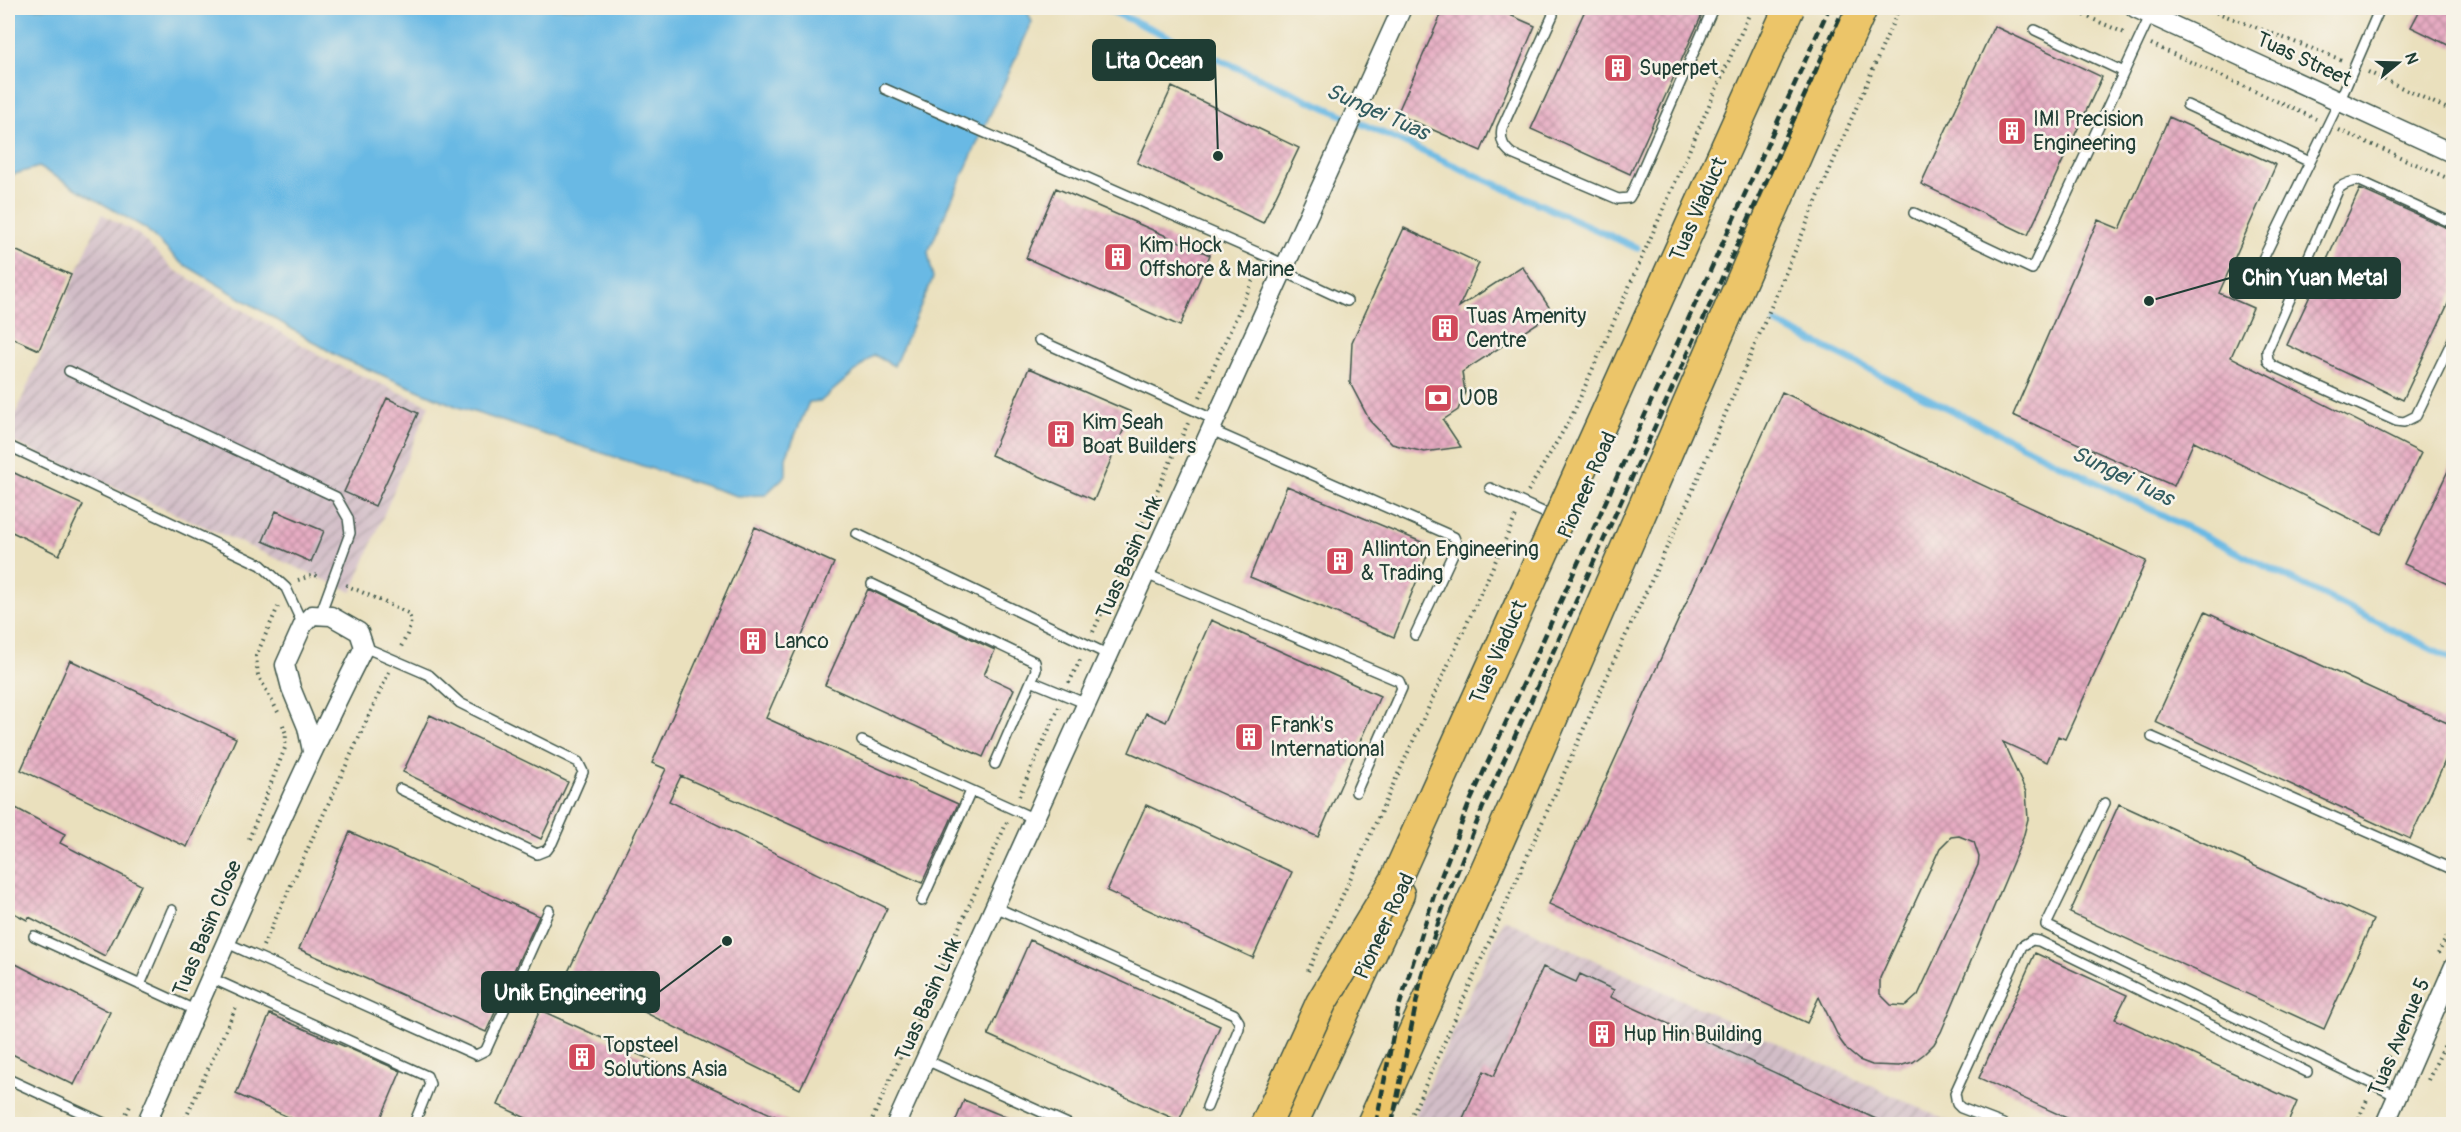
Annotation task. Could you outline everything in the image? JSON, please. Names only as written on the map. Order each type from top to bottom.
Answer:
[{"type":"main road","name":"Tuas Viaduct","points":[[1266,1125],[1321,1003],[1395,881],[1789,8]]},
{"type":"main road","name":"Pioneer Road","points":[[1292,1125],[1570,524],[1804,8]]},
{"type":"main road","points":[[1372,1125],[1482,879],[1763,228],[1862,8]]},
{"type":"street","name":"Tuas Basin Link","points":[[896,1125],[1402,8]]},
{"type":"street","name":"Tuas Street","points":[[2147,10],[2454,154]]},
{"type":"street","points":[[312,751],[307,727],[291,688],[285,665],[303,625],[312,615],[331,616],[359,632],[364,647]]},
{"type":"street","name":"Tuas Basin Close","points":[[146,1125],[257,870],[312,751],[364,647]]},
{"type":"street","name":"Tuas Avenue 5","points":[[2385,1125],[2454,966]]},
{"type":"lane","points":[[1551,8],[1552,15],[1502,128],[1503,143],[1512,154],[1618,199],[1629,198],[1632,193],[1713,8]]},
{"type":"lane","points":[[2261,263],[2340,100],[2380,8]]},
{"type":"lane","points":[[1914,213],[2032,269],[2139,39],[2147,10]]},
{"type":"lane","points":[[2035,30],[2124,72]]},
{"type":"lane","points":[[885,89],[1265,255],[1284,268],[1347,301]]},
{"type":"lane","points":[[2187,105],[2310,162]]},
{"type":"lane","points":[[2454,224],[2360,181],[2344,184],[2339,188],[2267,351],[2268,361],[2273,366],[2396,421],[2404,422],[2416,416],[2454,337]]},
{"type":"lane","points":[[1039,340],[1194,410],[1213,425],[1454,537],[1457,545],[1415,635]]},
{"type":"lane","points":[[69,371],[336,497],[348,518],[350,533],[320,615]]},
{"type":"lane","points":[[11,447],[261,565],[286,588],[303,625]]},
{"type":"lane","points":[[1490,488],[1570,524]]},
{"type":"lane","points":[[857,534],[1109,655]]},
{"type":"lane","points":[[1146,574],[1399,681],[1402,688],[1356,792]]},
{"type":"lane","points":[[872,584],[1032,659],[1036,666],[1031,681],[995,764]]},
{"type":"lane","points":[[364,647],[429,675],[460,703],[578,762],[583,772],[552,843],[547,850],[537,854],[400,789]]},
{"type":"lane","points":[[1031,681],[1087,704]]},
{"type":"lane","points":[[2152,737],[2454,870]]},
{"type":"lane","points":[[862,741],[1035,819]]},
{"type":"lane","points":[[922,901],[971,790]]},
{"type":"lane","points":[[2105,803],[2046,925],[2399,1097]]},
{"type":"lane","points":[[995,907],[1234,1014],[1239,1022],[1239,1028],[1207,1107]]},
{"type":"lane","points":[[140,985],[172,910]]},
{"type":"lane","points":[[226,943],[476,1055],[486,1050],[549,910]]},
{"type":"lane","points":[[34,936],[196,1011]]},
{"type":"lane","points":[[2003,1125],[1960,1108],[1955,1093],[2022,946],[2032,940],[2039,941],[2307,1072]]},
{"type":"lane","points":[[211,978],[427,1076],[430,1084],[414,1125]]},
{"type":"lane","points":[[926,1059],[1068,1125]]},
{"type":"lane","points":[[8,1079],[106,1125]]},
{"type":"path","points":[[1308,973],[1522,502],[1572,416],[1752,8]]},
{"type":"path","points":[[1408,1125],[1618,652],[1682,515],[1899,8]]},
{"type":"path","points":[[2067,8],[2454,181]]},
{"type":"path","points":[[2205,8],[2355,66],[2454,112]]},
{"type":"path","points":[[870,1125],[1265,255]]},
{"type":"path","points":[[245,848],[285,748],[286,734],[280,716],[258,675],[256,656],[286,588],[300,579],[314,575],[333,580],[408,613],[411,624],[258,958]]},
{"type":"path","points":[[2436,958],[2453,925]]},
{"type":"path","points":[[183,1125],[243,992]]},
{"type":"path","points":[[2356,1125],[2416,1000]]},
{"type":"path","points":[[2426,1085],[2454,1026]]},
{"type":"path","points":[[121,1125],[131,1104]]},
{"type":"shaded area","points":[[102,214],[138,234],[173,269],[333,363],[429,405],[352,592],[8,440],[8,431]]},
{"type":"shaded area","name":"Hup Hin Building","points":[[1504,919],[1955,1124],[1411,1124]]},
{"type":"water","points":[[8,8],[1026,8],[1032,22],[928,252],[933,278],[894,366],[874,355],[821,401],[809,402],[786,457],[786,475],[765,495],[737,496],[458,407],[339,357],[180,262],[145,228],[39,167],[8,176]]},
{"type":"building","points":[[1444,8],[1494,8],[1535,26],[1481,151],[1397,114]]},
{"type":"building","name":"Superpet","points":[[1586,8],[1705,8],[1630,174],[1531,129]]},
{"type":"building","points":[[2421,8],[2454,8],[2454,48],[2411,27]]},
{"type":"building","name":"IMI Precision Engineering","points":[[1994,26],[2102,77],[2028,235],[1921,184]]},
{"type":"building","points":[[1172,87],[1299,148],[1263,223],[1137,163]]},
{"type":"building","points":[[2169,117],[2276,165],[2219,293],[2253,308],[2231,357],[2421,453],[2381,534],[2194,441],[2174,486],[2013,415],[2098,220],[2120,229]]},
{"type":"building","name":"Kim Hock Offshore & Marine","points":[[1056,188],[1210,255],[1180,326],[1026,258]]},
{"type":"building","points":[[2360,189],[2454,231],[2454,291],[2403,400],[2287,345]]},
{"type":"building","name":"Tuas Amenity Centre","points":[[1404,228],[1479,263],[1459,307],[1522,266],[1553,313],[1462,372],[1465,392],[1458,410],[1443,420],[1461,447],[1424,452],[1392,444],[1370,421],[1350,383],[1352,342]]},
{"type":"building","points":[[8,247],[71,275],[39,350],[8,336]]},
{"type":"building","name":"Kim Seah Boat Builders","points":[[1029,368],[1131,412],[1094,500],[991,455]]},
{"type":"building","points":[[1782,392],[2146,561],[2065,739],[2058,736],[2047,762],[2003,742],[2026,792],[2028,819],[2023,838],[1941,1032],[1934,1044],[1913,1062],[1899,1066],[1872,1065],[1859,1060],[1840,1040],[1819,997],[1807,1023],[1549,904]],"holes":[[[1959,836],[1974,842],[1979,857],[1978,865],[1918,995],[1906,1006],[1891,1005],[1880,994],[1880,978],[1940,848],[1951,837]]]},
{"type":"building","points":[[387,398],[418,413],[375,506],[344,492]]},
{"type":"building","points":[[2454,458],[2454,587],[2404,564]]},
{"type":"building","points":[[8,470],[83,505],[59,555],[8,530]]},
{"type":"building","name":"Allinton Engineering & Trading","points":[[1287,486],[1431,546],[1394,637],[1250,577]]},
{"type":"building","points":[[276,511],[324,531],[311,562],[263,541]]},
{"type":"building","points":[[755,527],[834,563],[766,718],[958,804],[922,883],[681,776],[669,801],[887,908],[800,1089],[567,974],[666,769],[652,763]]},
{"type":"building","points":[[868,589],[995,650],[984,675],[1014,689],[983,757],[825,685]]},
{"type":"building","points":[[2205,612],[2454,726],[2454,741],[2410,839],[2155,722]]},
{"type":"building","name":"Frank's International","points":[[1211,620],[1380,696],[1318,837],[1129,752],[1146,713],[1166,722]]},
{"type":"building","points":[[70,660],[236,738],[187,847],[21,770]]},
{"type":"building","points":[[430,715],[568,782],[541,839],[403,772]]},
{"type":"building","points":[[8,804],[65,834],[60,843],[141,885],[105,956],[29,917],[27,920],[8,910]]},
{"type":"building","points":[[2119,804],[2373,920],[2324,1029],[2070,913]]},
{"type":"building","points":[[1146,805],[1292,872],[1253,958],[1107,891]]},
{"type":"building","points":[[350,832],[539,916],[486,1032],[299,949]]},
{"type":"building","points":[[1030,940],[1220,1026],[1179,1121],[988,1035]]},
{"type":"building","points":[[2035,953],[2127,995],[2115,1019],[2297,1102],[2287,1125],[2082,1125],[1979,1078]]},
{"type":"building","points":[[8,960],[110,1012],[74,1085],[8,1052]]},
{"type":"building","name":"Hup Hin Building","points":[[1543,967],[1576,982],[1580,974],[1614,990],[1610,997],[1889,1125],[1460,1125],[1484,1071],[1494,1076]]},
{"type":"building","name":"Topsteel Solutions Asia","points":[[540,1010],[795,1125],[541,1125],[498,1105]]},
{"type":"building","points":[[270,1014],[401,1071],[378,1125],[306,1125],[236,1094]]},
{"type":"building","points":[[964,1100],[1023,1124],[1023,1125],[954,1125]]},
{"type":"waterway","name":"Sungei Tuas","points":[[1105,8],[1637,248]]},
{"type":"waterway","name":"Sungei Tuas","points":[[1776,323],[2454,660]]},
{"type":"railway","points":[[1376,1124],[1398,1010],[1434,895],[1469,804],[1829,8]]},
{"type":"railway","points":[[1392,1124],[1422,974],[1444,905],[1483,807],[1844,8]]},
{"type":"place","name":"Superpet","points":[[1618,68]]},
{"type":"place","name":"IMI Precision Engineering","points":[[2012,131]]},
{"type":"place","name":"Lita Ocean","points":[[1218,156]]},
{"type":"place","name":"Kim Hock Offshore & Marine","points":[[1118,257]]},
{"type":"place","name":"Chin Yuan Metal","points":[[2149,301]]},
{"type":"place","name":"Tuas Amenity Centre","points":[[1445,328]]},
{"type":"place","name":"UOB","points":[[1438,398]]},
{"type":"place","name":"Kim Seah Boat Builders","points":[[1061,434]]},
{"type":"place","name":"Allinton Engineering & Trading","points":[[1340,561]]},
{"type":"place","name":"Lanco","points":[[753,641]]},
{"type":"place","name":"Frank's International","points":[[1249,737]]},
{"type":"place","name":"Unik Engineering","points":[[727,941]]},
{"type":"place","name":"Hup Hin Building","points":[[1602,1034]]},
{"type":"place","name":"Topsteel Solutions Asia","points":[[582,1057]]}]
